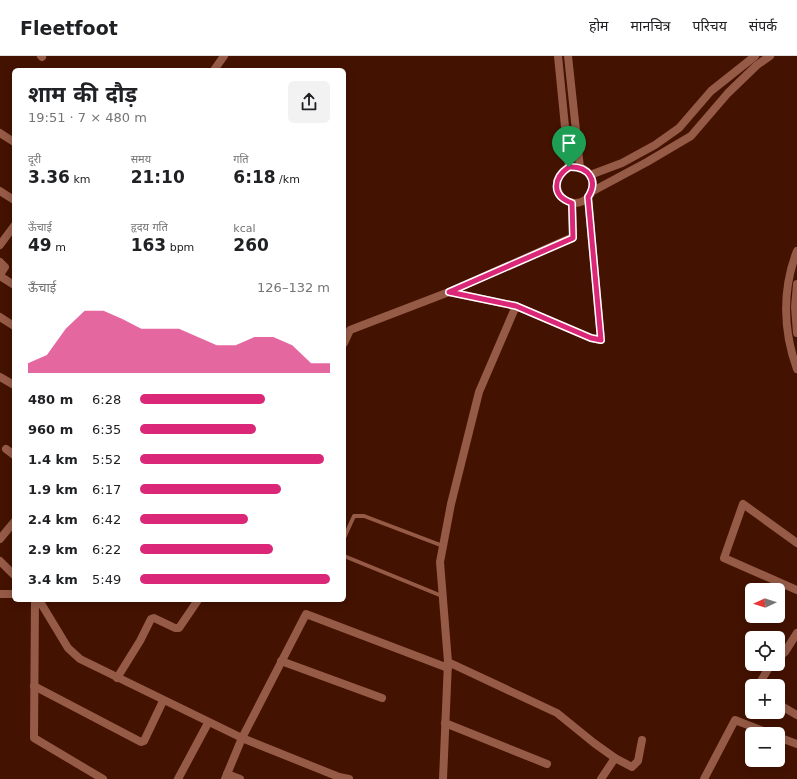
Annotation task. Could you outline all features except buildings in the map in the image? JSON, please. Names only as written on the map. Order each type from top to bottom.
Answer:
[{"type":"street","points":[[215,68],[224,56]]},
{"type":"street","points":[[558,56],[569,167]]},
{"type":"street","points":[[568,56],[580,168]]},
{"type":"street","points":[[590,175],[622,163],[654,145],[679,128],[711,91],[755,56]]},
{"type":"street","points":[[449,292],[516,306],[591,338],[601,340],[590,195],[593,186],[590,175],[580,168],[569,167],[559,175],[557,187],[562,198],[572,203],[578,203],[590,195],[691,136],[728,93],[757,65],[770,56]]},
{"type":"street","points":[[0,133],[12,141]]},
{"type":"street","points":[[0,190],[12,199]]},
{"type":"street","points":[[346,339],[350,330],[449,292],[573,238],[572,203]]},
{"type":"street","points":[[0,245],[12,229]]},
{"type":"street","points":[[797,251],[789,277],[786,314],[788,338],[797,369]]},
{"type":"street","points":[[0,262],[5,267],[0,276],[12,284]]},
{"type":"street","points":[[797,284],[795,307],[797,333]]},
{"type":"street","points":[[443,779],[448,665],[440,562],[450,504],[479,392],[516,306]]},
{"type":"street","points":[[0,316],[12,325]]},
{"type":"street","points":[[0,377],[12,385]]},
{"type":"street","points":[[6,449],[12,454]]},
{"type":"street","points":[[797,543],[743,504],[724,558],[797,590]]},
{"type":"street","points":[[0,539],[12,524]]},
{"type":"street","points":[[0,562],[12,572]]},
{"type":"street","points":[[0,594],[12,594]]},
{"type":"street","points":[[35,602],[34,738],[89,775],[103,779]]},
{"type":"street","points":[[40,602],[68,648],[80,659],[208,723],[338,778],[350,779]]},
{"type":"street","points":[[118,678],[151,619],[154,618],[175,628],[179,628],[197,602]]},
{"type":"street","points":[[240,779],[226,777],[242,738],[306,614],[448,665],[557,713],[594,743],[615,758],[632,767],[638,761],[642,740]]},
{"type":"street","points":[[785,652],[797,633]]},
{"type":"street","points":[[281,661],[382,698]]},
{"type":"street","points":[[34,686],[141,742],[144,741],[163,701]]},
{"type":"street","points":[[785,708],[797,716]]},
{"type":"street","points":[[704,779],[735,720],[753,727]]},
{"type":"street","points":[[178,779],[208,723]]},
{"type":"street","points":[[445,723],[547,764]]},
{"type":"street","points":[[785,740],[797,744]]},
{"type":"street","points":[[601,779],[615,758]]},
{"type":"lane","points":[[346,534],[354,516],[364,516],[443,546]]},
{"type":"lane","points":[[346,557],[443,596]]},
{"type":"route","points":[[569,167],[580,168],[586,171],[592,180],[593,186],[588,197],[601,340],[591,338],[516,306],[449,292],[573,238],[572,203],[562,198],[558,193],[557,187],[559,175],[569,167]]}]
